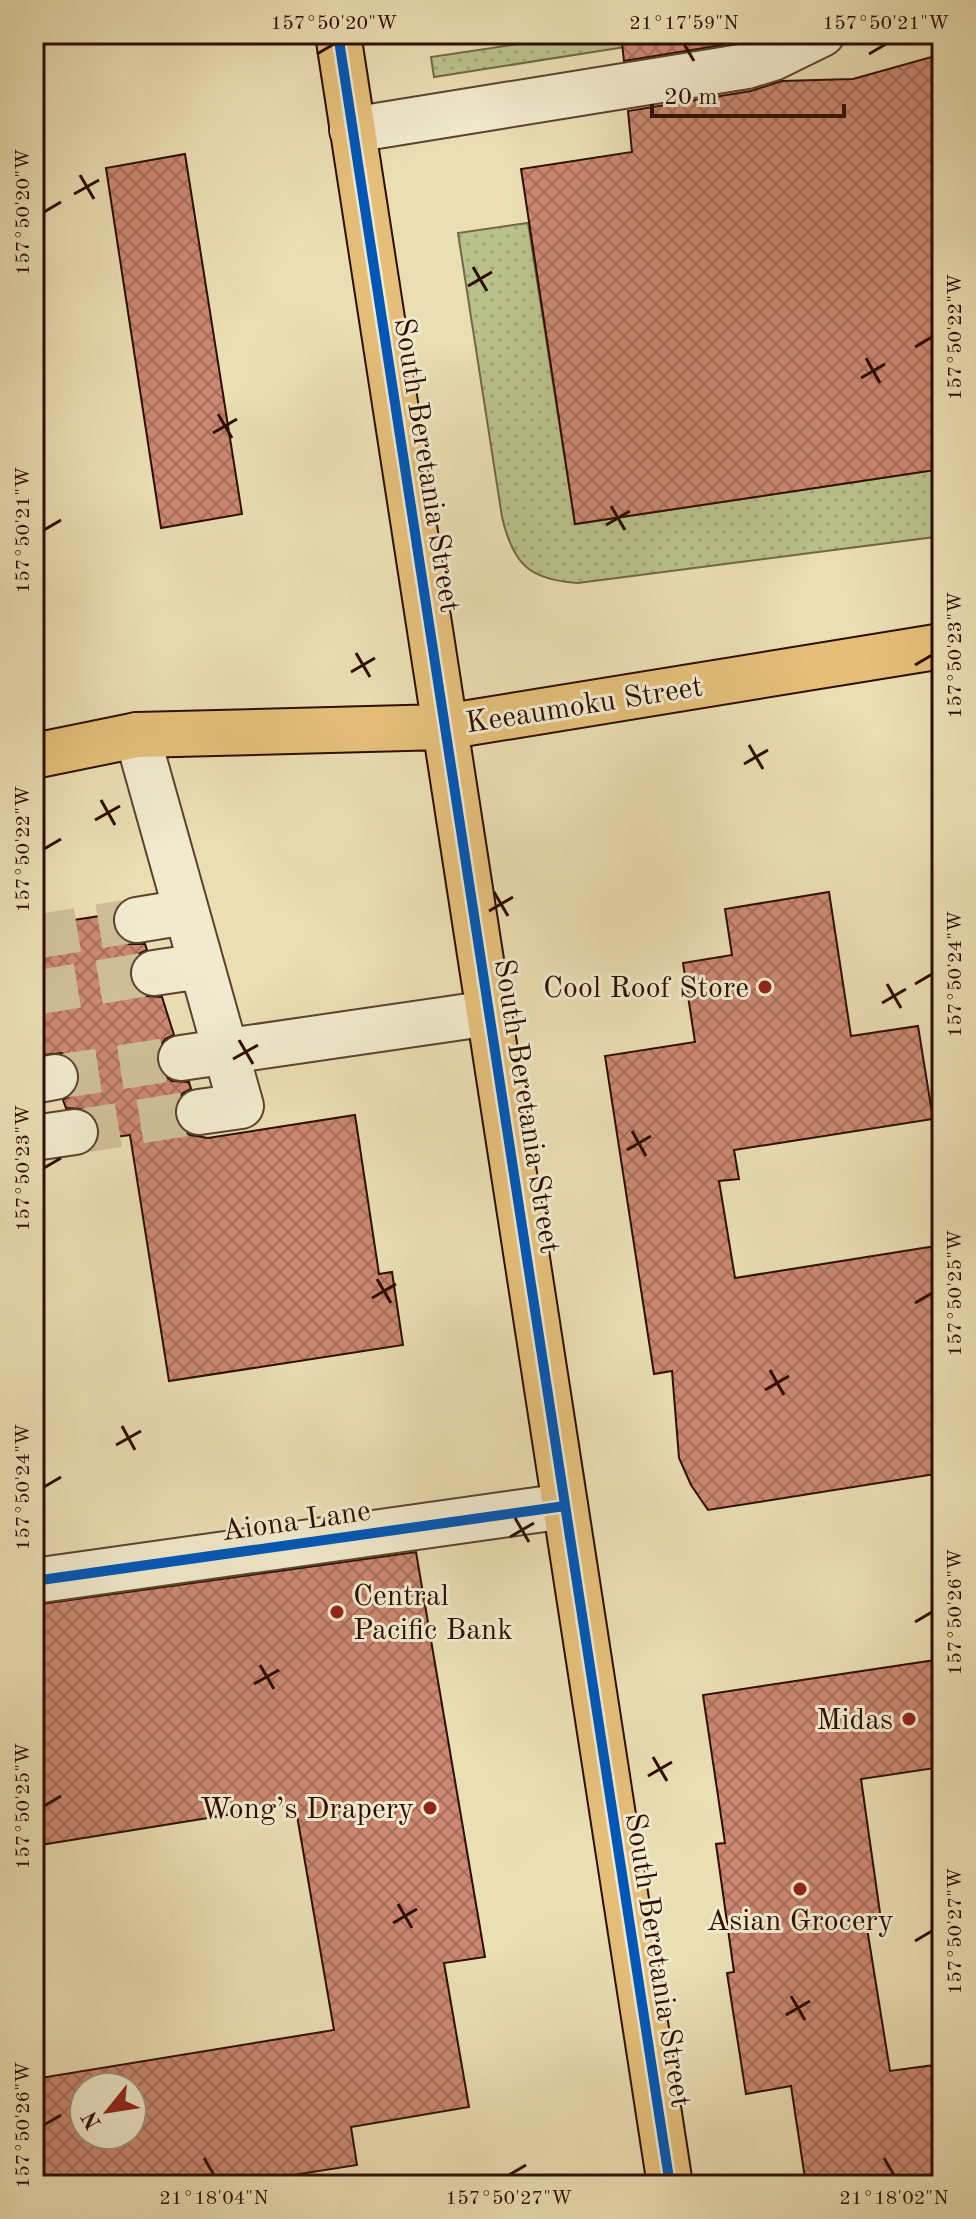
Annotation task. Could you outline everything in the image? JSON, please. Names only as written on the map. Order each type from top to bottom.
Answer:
[{"type":"main road","name":"South Beretania Street","points":[[338,34],[670,2185]]},
{"type":"main road","name":"Keeaumoku Street","points":[[34,756],[137,735],[444,727],[942,646]]},
{"type":"street","points":[[352,130],[747,66],[773,58],[822,34]]},
{"type":"street","points":[[137,735],[241,1106],[199,1112]]},
{"type":"street","points":[[137,920],[185,912]]},
{"type":"street","points":[[154,973],[201,966]]},
{"type":"street","points":[[181,1058],[490,1013]]},
{"type":"street","name":"Aiona Lane","points":[[34,1581],[565,1506]]},
{"type":"green space","points":[[586,34],[690,34],[434,77],[431,57]]},
{"type":"green space","points":[[528,223],[575,524],[942,469],[942,536],[578,583],[535,573],[518,558],[502,517],[458,233]]},
{"type":"building","points":[[621,34],[765,34],[741,42],[624,61]]},
{"type":"building","points":[[942,54],[942,469],[575,524],[521,169],[632,152],[628,111],[751,91],[782,81],[853,79]]},
{"type":"building","points":[[185,154],[242,514],[161,528],[106,168]]},
{"type":"building","points":[[829,892],[851,1036],[918,1026],[933,1119],[734,1150],[739,1179],[719,1181],[735,1278],[942,1245],[942,1473],[708,1510],[691,1485],[679,1458],[672,1371],[654,1374],[605,1056],[695,1042],[683,963],[732,955],[725,909]]},
{"type":"building","points":[[113,914],[113,925],[118,936],[129,944],[145,944],[147,950],[138,954],[131,965],[129,977],[134,988],[146,996],[162,997],[174,1035],[165,1039],[158,1050],[156,1062],[161,1073],[172,1081],[189,1082],[191,1089],[183,1093],[176,1103],[174,1116],[180,1128],[190,1135],[208,1138],[355,1115],[379,1274],[392,1272],[403,1345],[169,1381],[130,1135],[99,1139],[100,1128],[94,1116],[83,1109],[66,1108],[63,1100],[72,1095],[79,1084],[79,1072],[74,1061],[62,1053],[34,1056],[34,926]]},
{"type":"building","points":[[416,1552],[485,1957],[444,1963],[469,2107],[351,2127],[357,2165],[231,2185],[34,2185],[34,2079],[68,2073],[68,2151],[148,2151],[148,2071],[83,2071],[334,2030],[295,1804],[34,1846],[34,1605]]},
{"type":"building","points":[[942,1659],[942,1767],[861,1779],[881,1920],[866,1922],[890,2071],[942,2064],[942,2185],[806,2185],[791,2086],[746,2094],[727,1973],[734,1972],[716,1844],[725,1843],[703,1695]]},
{"type":"tunnel","points":[[34,937],[137,920]]},
{"type":"tunnel","points":[[34,993],[154,973]]},
{"type":"tunnel","points":[[55,1077],[181,1058]]},
{"type":"tunnel","points":[[75,1132],[199,1112]]},
{"type":"cycle path","points":[[338,34],[670,2185]]},
{"type":"cycle path","points":[[34,1581],[565,1506]]},
{"type":"place","name":"Cool Roof Store","points":[[765,987]]},
{"type":"place","name":"Central Pacific Bank","points":[[337,1612]]},
{"type":"place","name":"Midas","points":[[909,1719]]},
{"type":"place","name":"Wong’s Drapery","points":[[430,1808]]},
{"type":"place","name":"Asian Grocery","points":[[800,1889]]}]
